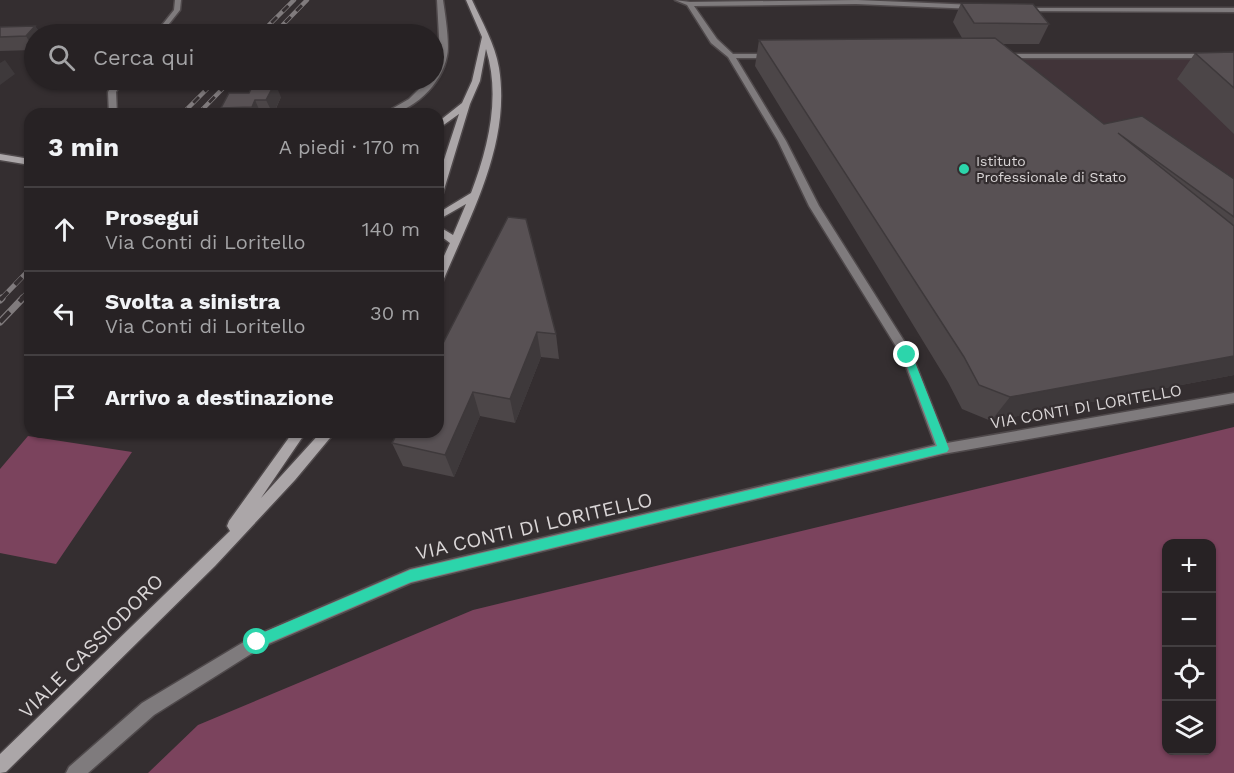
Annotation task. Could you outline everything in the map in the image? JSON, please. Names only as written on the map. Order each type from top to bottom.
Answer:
[{"type":"street","points":[[166,24],[177,10],[178,0]]},
{"type":"street","points":[[440,0],[442,24]]},
{"type":"street","points":[[444,266],[476,194],[496,111],[495,69],[470,0]]},
{"type":"street","points":[[678,0],[689,4],[856,2],[985,8]]},
{"type":"street","points":[[689,4],[714,41],[731,56],[782,141],[814,206],[907,355],[943,449]]},
{"type":"street","points":[[1009,8],[1234,10]]},
{"type":"street","points":[[444,174],[466,104],[476,81],[484,38]]},
{"type":"street","points":[[731,56],[777,56]]},
{"type":"street","points":[[987,56],[1234,56]]},
{"type":"street","points":[[113,90],[113,108]]},
{"type":"street","points":[[401,108],[422,90]]},
{"type":"street","points":[[444,121],[466,104]]},
{"type":"street","points":[[0,157],[24,161]]},
{"type":"street","points":[[444,213],[476,194]]},
{"type":"street","points":[[444,234],[454,241]]},
{"type":"street","name":"VIA CONTI DI LORITELLO","points":[[75,773],[148,709],[257,642],[410,576],[943,449],[1234,398]]},
{"type":"street","name":"VIALE CASSIODORO","points":[[212,556],[296,438]]},
{"type":"street","name":"VIALE CASSIODORO","points":[[0,766],[212,556],[300,466],[324,438]]},
{"type":"shaded area","points":[[975,56],[1234,59],[1234,273]]},
{"type":"shaded area","points":[[1234,427],[1234,773],[148,773],[198,725],[473,610]]},
{"type":"shaded area","points":[[26,438],[41,438],[132,452],[56,564],[0,553],[0,469]]},
{"type":"building","points":[[961,3],[1033,4],[1049,24],[974,23]]},
{"type":"building","points":[[24,26],[24,36],[0,37],[0,27]]},
{"type":"building","name":"Istituto Professionale di Stato","points":[[995,38],[1104,124],[1142,116],[1234,179],[1234,217],[1118,133],[1234,226],[1234,356],[1010,397],[979,385],[964,357],[759,40]]},
{"type":"building","points":[[1234,52],[1234,88],[1195,53]]},
{"type":"building","points":[[250,90],[271,90],[266,100],[255,100],[252,107],[221,108],[229,93],[249,93]]},
{"type":"building","points":[[508,217],[526,219],[556,334],[537,332],[510,399],[473,392],[445,455],[392,443],[395,438],[444,438],[444,341]]},
{"type":"railway","points":[[270,24],[294,0]]},
{"type":"railway","points":[[284,24],[307,0]]},
{"type":"railway","points":[[188,108],[206,90]]},
{"type":"railway","points":[[204,108],[221,90]]},
{"type":"railway","points":[[1,299],[24,275]]},
{"type":"railway","points":[[21,299],[24,296]]},
{"type":"railway","points":[[0,322],[23,298]]},
{"type":"place","name":"Istituto Professionale di Stato","points":[[964,169]]},
{"type":"route","points":[[257,642],[410,576],[943,449],[907,355]]}]
